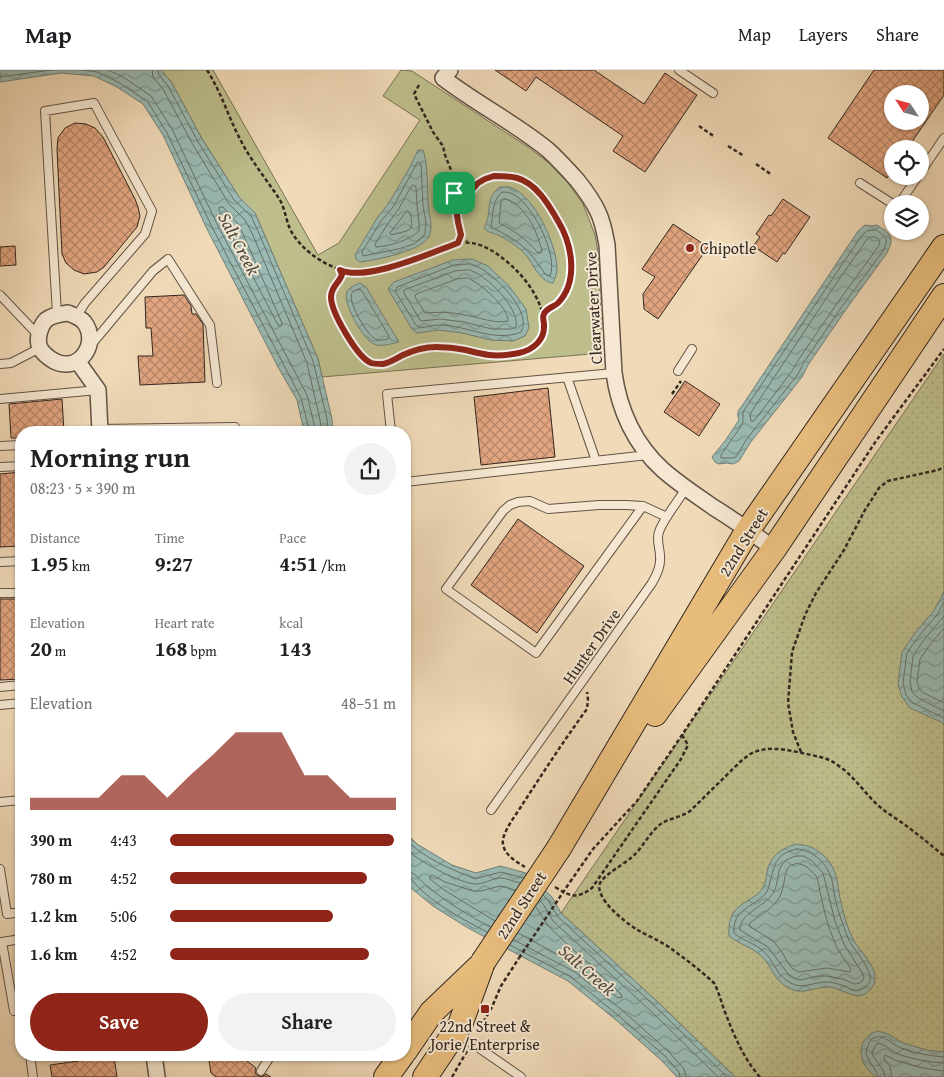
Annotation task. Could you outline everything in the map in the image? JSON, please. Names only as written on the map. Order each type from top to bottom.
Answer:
[{"type":"main road","name":"22nd Street","points":[[559,848],[748,530],[944,247]]},
{"type":"main road","name":"22nd Street","points":[[425,1077],[463,1038],[460,1025],[484,962],[559,848],[774,549],[944,296]]},
{"type":"main road","name":"22nd Street","points":[[411,1042],[431,1013],[484,962]]},
{"type":"main road","points":[[386,1077],[398,1061]]},
{"type":"street","name":"Clearwater Drive","points":[[450,70],[444,78],[548,150],[567,168],[598,210],[607,245],[616,391],[633,433],[648,455],[664,470],[686,488],[774,549]]},
{"type":"street","points":[[68,312],[84,322],[87,328],[90,346],[78,362],[60,364],[45,355],[39,342],[46,320],[57,314],[68,312]]},
{"type":"street","points":[[78,362],[98,390],[100,426]]},
{"type":"street","points":[[155,1061],[157,1077]]},
{"type":"lane","points":[[679,70],[713,92]]},
{"type":"lane","points":[[57,314],[45,111],[94,103],[152,212],[145,234],[76,316]]},
{"type":"lane","points":[[929,160],[944,138]]},
{"type":"lane","points":[[860,182],[884,198]]},
{"type":"lane","points":[[90,346],[153,270],[168,259],[210,325],[217,383]]},
{"type":"lane","points":[[0,295],[39,342],[11,364],[0,364]]},
{"type":"lane","points":[[678,371],[692,349]]},
{"type":"lane","points":[[390,426],[387,394],[614,373]]},
{"type":"lane","points":[[567,377],[596,461]]},
{"type":"lane","points":[[0,399],[98,390]]},
{"type":"lane","points":[[0,446],[15,445]]},
{"type":"lane","points":[[411,481],[648,455]]},
{"type":"lane","points":[[0,467],[15,466]]},
{"type":"lane","name":"Hunter Drive","points":[[491,810],[652,583],[659,570],[658,533],[686,488]]},
{"type":"lane","points":[[642,506],[536,653],[446,589],[503,511],[510,505],[518,502],[530,501],[548,509],[599,505],[642,506],[667,517]]},
{"type":"lane","points":[[0,562],[15,561]]},
{"type":"lane","points":[[0,593],[15,593]]},
{"type":"lane","points":[[0,687],[15,686]]},
{"type":"lane","points":[[0,705],[15,704]]},
{"type":"lane","points":[[0,802],[15,801]]},
{"type":"lane","points":[[0,869],[7,914],[15,913]]},
{"type":"lane","points":[[15,940],[2,942],[15,1011]]},
{"type":"lane","points":[[463,1038],[521,1077]]},
{"type":"lane","points":[[31,1061],[33,1077]]},
{"type":"lane","points":[[261,1071],[267,1061]]},
{"type":"path","points":[[207,70],[216,84],[240,140],[281,203],[297,241],[309,253],[350,274]]},
{"type":"path","points":[[419,85],[414,94],[433,132],[443,146],[451,170],[461,235],[468,242]]},
{"type":"path","points":[[699,126],[715,137]]},
{"type":"path","points":[[728,146],[744,156]]},
{"type":"path","points":[[756,164],[772,175]]},
{"type":"path","points":[[455,202],[460,197],[468,194],[478,183],[485,179],[494,176],[506,176],[528,184],[547,203],[564,234],[570,253],[571,270],[570,282],[564,295],[557,304],[545,311],[543,315]]},
{"type":"path","points":[[454,193],[460,197]]},
{"type":"path","points":[[458,243],[461,235]]},
{"type":"path","points":[[468,242],[495,252],[508,262],[520,274],[535,295],[543,315],[544,325],[544,334],[538,343],[520,353],[489,355],[453,347],[435,347],[420,348],[382,364],[373,364],[366,360],[354,346],[332,307],[332,289],[341,278],[350,274],[394,267],[458,243],[468,242]]},
{"type":"path","points":[[340,270],[341,278]]},
{"type":"path","points":[[540,305],[549,309]]},
{"type":"path","points":[[452,1077],[463,1038],[492,1007],[519,958],[593,849],[637,801],[876,441],[944,350]]},
{"type":"path","points":[[672,394],[682,380]]},
{"type":"path","points":[[801,752],[793,732],[788,704],[792,652],[805,615],[844,550],[869,502],[879,488],[888,481],[938,470],[944,466]]},
{"type":"path","points":[[515,861],[509,856],[504,847],[503,839],[508,827],[542,774],[587,709],[587,692],[581,685]]},
{"type":"path","points":[[568,895],[584,894],[592,888],[682,759],[688,745],[682,735]]},
{"type":"path","points":[[760,1077],[744,1056],[714,982],[668,947],[627,923],[600,894],[600,883],[606,875],[634,856],[662,823],[690,811],[741,761],[751,754],[776,749],[823,757],[840,766],[880,807],[909,827],[944,856]]},
{"type":"green space","points":[[161,70],[213,70],[318,255],[339,243],[420,120],[383,96],[401,70],[412,71],[528,147],[549,163],[568,183],[583,204],[595,235],[599,257],[602,353],[322,377],[318,359],[255,213],[239,197],[201,137],[172,83]]},
{"type":"green space","points":[[944,354],[944,1077],[735,1077],[662,1006],[561,913]]},
{"type":"water","name":"Salt Creek","points":[[0,70],[161,70],[172,83],[201,137],[239,197],[255,213],[318,359],[333,426],[303,426],[297,400],[207,229],[163,135],[143,104],[117,87],[94,76],[61,73],[0,82]]},
{"type":"water","points":[[418,150],[423,150],[426,162],[430,234],[426,240],[410,250],[388,257],[360,262],[356,259],[355,255],[409,169]]},
{"type":"water","points":[[500,187],[511,187],[520,193],[543,222],[556,258],[557,270],[553,283],[543,279],[524,253],[518,248],[484,228],[487,222],[491,198]]},
{"type":"water","points":[[865,225],[877,225],[884,230],[884,240],[891,240],[887,253],[847,308],[808,365],[802,377],[750,443],[739,461],[733,464],[719,464],[715,462],[712,457],[739,420],[739,409],[858,231]]},
{"type":"water","points":[[472,259],[488,266],[509,286],[526,309],[529,328],[525,336],[513,341],[491,340],[439,330],[417,333],[412,329],[388,289],[394,282],[453,260]]},
{"type":"water","points":[[360,283],[366,287],[399,342],[385,345],[372,343],[358,327],[346,297],[347,292],[352,286]]},
{"type":"water","points":[[944,592],[944,725],[910,708],[902,697],[898,684],[902,652],[914,634],[933,612]]},
{"type":"water","name":"Salt Creek","points":[[411,838],[417,844],[452,865],[476,873],[500,866],[526,873],[552,897],[561,913],[662,1006],[735,1077],[677,1077],[616,1020],[568,981],[468,928],[433,906],[411,888]]},
{"type":"water","points":[[797,844],[812,847],[829,861],[835,871],[842,909],[849,931],[871,965],[875,975],[874,984],[865,994],[849,994],[828,987],[805,991],[791,989],[780,982],[765,960],[757,953],[729,936],[733,913],[761,890],[765,884],[768,866],[771,861],[781,850]]},
{"type":"water","points":[[878,1031],[888,1034],[903,1043],[927,1050],[944,1052],[944,1077],[877,1077],[867,1069],[861,1051],[865,1039]]},
{"type":"building","points":[[495,70],[594,70],[644,104],[665,73],[697,95],[645,172],[613,151],[623,136],[536,77],[526,91]]},
{"type":"building","points":[[874,70],[944,70],[944,95],[929,117],[929,85],[884,85],[884,130],[920,130],[913,140],[884,140],[884,176],[828,138]]},
{"type":"building","points":[[75,123],[86,124],[95,128],[103,137],[135,199],[140,216],[137,227],[104,267],[97,272],[84,274],[74,270],[66,263],[62,254],[58,138],[65,128]]},
{"type":"building","points":[[783,199],[810,217],[785,254],[783,253],[777,262],[753,246],[760,237],[756,234]]},
{"type":"building","points":[[673,224],[708,247],[658,319],[644,309],[643,294],[655,277],[642,269]]},
{"type":"building","points":[[15,246],[16,265],[0,266],[0,247]]},
{"type":"building","points":[[184,295],[191,306],[192,314],[196,314],[203,324],[205,382],[140,385],[138,356],[153,356],[151,328],[146,328],[145,297]]},
{"type":"building","points":[[685,381],[720,404],[699,436],[664,412]]},
{"type":"building","points":[[548,388],[555,457],[481,465],[474,397]]},
{"type":"building","points":[[62,399],[64,426],[15,426],[15,438],[11,438],[9,404]]},
{"type":"building","points":[[15,473],[15,546],[0,547],[0,474]]},
{"type":"building","points":[[518,519],[584,566],[537,633],[471,585]]},
{"type":"building","points":[[0,599],[15,599],[15,679],[0,680]]},
{"type":"building","points":[[78,1061],[115,1061],[117,1077],[52,1077],[50,1065]]},
{"type":"building","points":[[209,1061],[247,1061],[256,1068],[256,1074],[261,1077],[216,1077],[211,1073]]},
{"type":"place","name":"Chipotle","points":[[690,248]]},
{"type":"place","name":"22nd Street & Jorie/Enterprise","points":[[485,1009]]},
{"type":"route","points":[[494,176],[518,179],[528,184],[537,192],[547,203],[560,224],[570,253],[570,282],[564,295],[557,304],[545,311],[543,315],[544,334],[538,343],[520,353],[489,355],[453,347],[420,348],[390,362],[373,364],[366,360],[354,346],[332,307],[332,289],[341,278],[340,270],[350,274],[394,267],[458,243],[461,235],[454,193],[460,197],[468,194],[478,183],[494,176]]}]
